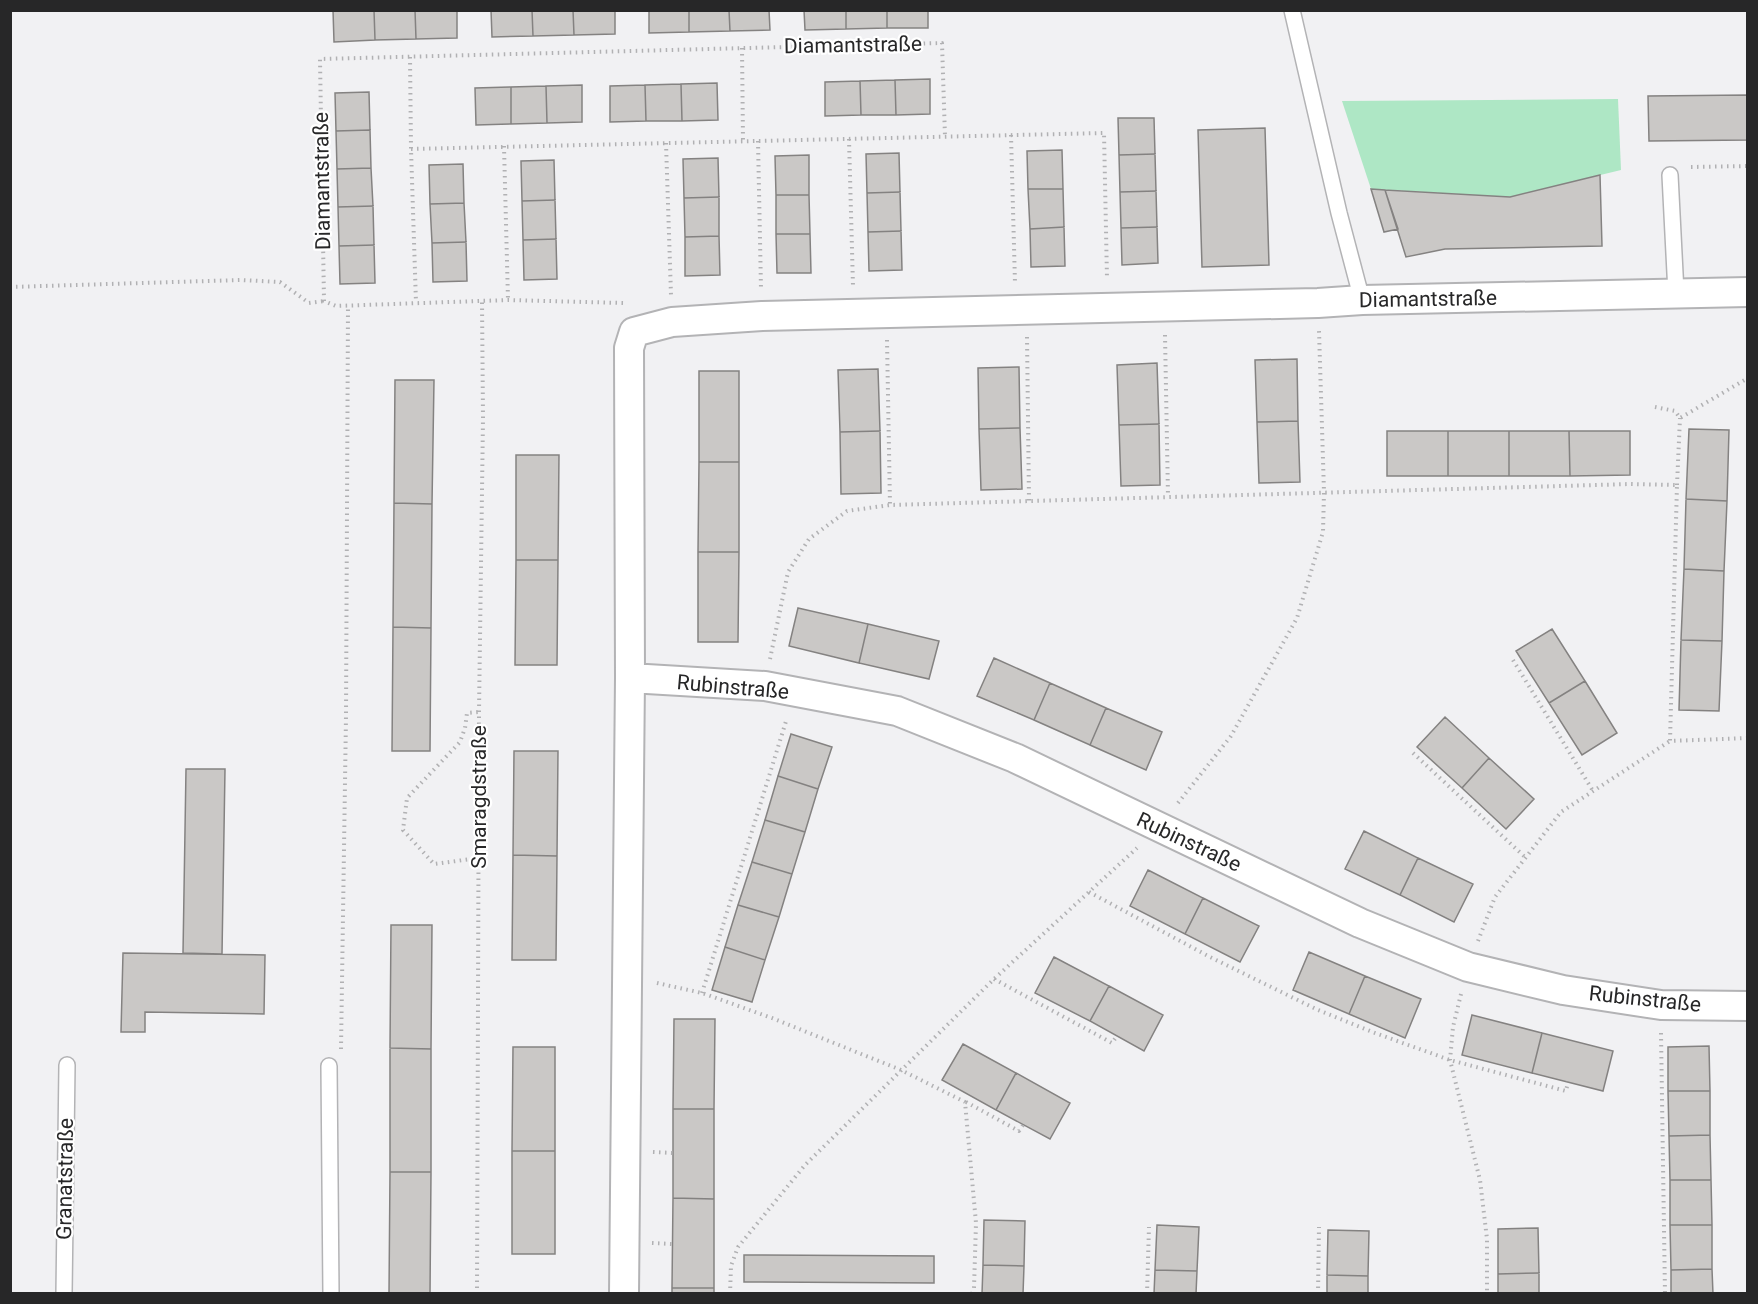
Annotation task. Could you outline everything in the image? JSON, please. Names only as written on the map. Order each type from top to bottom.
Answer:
[{"type":"street","name":"Diamantstraße","points":[[630,678],[629,348],[634,332],[672,322],[762,316],[1748,292]]},
{"type":"street","name":"Rubinstraße","points":[[630,678],[765,686],[897,711],[1015,758],[1360,923],[1468,967],[1563,990],[1661,1005],[1748,1006]]},
{"type":"street","points":[[624,1293],[630,678]]},
{"type":"lane","points":[[1292,10],[1339,213],[1362,300]]},
{"type":"lane","points":[[1670,174],[1676,293]]},
{"type":"lane","name":"Granatstraße","points":[[64,1293],[67,1065]]},
{"type":"lane","points":[[329,1066],[331,1293]]},
{"type":"path","name":"Diamantstraße","points":[[324,301],[320,58],[942,43],[945,137]]},
{"type":"path","points":[[742,48],[743,141]]},
{"type":"path","points":[[410,57],[416,303]]},
{"type":"path","points":[[411,148],[1104,133],[1108,308]]},
{"type":"path","points":[[1011,135],[1029,501]]},
{"type":"path","points":[[849,139],[854,314]]},
{"type":"path","points":[[758,141],[762,316]]},
{"type":"path","points":[[666,143],[672,322]]},
{"type":"path","points":[[504,146],[508,300]]},
{"type":"path","points":[[1670,174],[1686,167],[1748,166]]},
{"type":"path","points":[[10,287],[241,280],[280,282],[309,303],[324,301],[336,306],[508,300],[624,303]]},
{"type":"path","name":"Smaragdstraße","points":[[477,1293],[482,301]]},
{"type":"path","points":[[329,1066],[341,1057],[348,306]]},
{"type":"path","points":[[1165,306],[1168,496]]},
{"type":"path","points":[[887,313],[890,504]]},
{"type":"path","points":[[1680,418],[1748,378]]},
{"type":"path","points":[[1655,407],[1675,411],[1680,418],[1670,741],[1748,738]]},
{"type":"path","points":[[765,686],[788,572],[809,539],[847,511],[890,504],[1631,484],[1677,485]]},
{"type":"path","points":[[1513,660],[1593,791]]},
{"type":"path","points":[[702,993],[795,692]]},
{"type":"path","points":[[479,712],[466,713],[465,728],[460,742],[407,798],[402,830],[434,864],[479,858]]},
{"type":"path","points":[[1413,753],[1526,858]]},
{"type":"path","points":[[1089,892],[1210,957],[1318,1010],[1365,1029],[1450,1060],[1556,1088],[1566,1090],[1568,1082]]},
{"type":"path","points":[[627,976],[702,993],[772,1018],[902,1070],[1019,1131],[1023,1125]]},
{"type":"path","points":[[994,979],[1112,1043],[1117,1036]]},
{"type":"path","points":[[1661,1005],[1665,1293]]},
{"type":"path","points":[[965,1102],[976,1223],[972,1293]]},
{"type":"path","points":[[647,1152],[673,1153]]},
{"type":"path","points":[[1149,1227],[1147,1293],[1154,1292]]},
{"type":"path","points":[[1318,1293],[1319,1227]]},
{"type":"path","points":[[646,1243],[672,1244]]},
{"type":"path","points":[[976,1243],[983,1244]]},
{"type":"path","points":[[1149,1246],[1156,1247]]},
{"type":"path","points":[[974,1288],[982,1287]]},
{"type":"green space","points":[[1618,99],[1621,170],[1510,197],[1371,189],[1342,101]]},
{"type":"building","points":[[333,10],[374,10],[375,40],[334,42]]},
{"type":"building","points":[[374,10],[415,10],[416,39],[375,40]]},
{"type":"building","points":[[415,10],[457,10],[457,38],[416,39]]},
{"type":"building","points":[[491,10],[532,10],[533,36],[492,37]]},
{"type":"building","points":[[532,10],[573,10],[574,35],[533,36]]},
{"type":"building","points":[[573,10],[615,10],[615,34],[574,35]]},
{"type":"building","points":[[649,10],[689,10],[689,32],[649,33]]},
{"type":"building","points":[[689,10],[729,10],[730,31],[689,32]]},
{"type":"building","points":[[729,10],[769,10],[770,30],[730,31]]},
{"type":"building","points":[[804,10],[846,10],[846,29],[805,30]]},
{"type":"building","points":[[846,10],[887,10],[887,28],[846,29]]},
{"type":"building","points":[[887,10],[928,10],[928,28],[887,28]]},
{"type":"building","points":[[930,79],[930,114],[896,115],[895,80]]},
{"type":"building","points":[[895,80],[896,115],[861,115],[860,81]]},
{"type":"building","points":[[860,81],[861,115],[825,116],[825,82]]},
{"type":"building","points":[[717,83],[718,120],[682,121],[681,84]]},
{"type":"building","points":[[681,84],[682,121],[646,121],[645,85]]},
{"type":"building","points":[[582,85],[582,122],[547,123],[546,86]]},
{"type":"building","points":[[645,85],[646,121],[610,122],[610,86]]},
{"type":"building","points":[[546,86],[547,123],[511,124],[511,87]]},
{"type":"building","points":[[511,87],[511,124],[476,125],[475,88]]},
{"type":"building","points":[[369,92],[370,130],[336,131],[335,93]]},
{"type":"building","points":[[1748,95],[1748,140],[1649,141],[1648,96]]},
{"type":"building","points":[[1118,118],[1154,118],[1155,154],[1119,155]]},
{"type":"building","points":[[1265,128],[1269,265],[1202,267],[1198,130]]},
{"type":"building","points":[[370,130],[371,168],[337,169],[336,131]]},
{"type":"building","points":[[1062,150],[1063,189],[1028,189],[1027,151]]},
{"type":"building","points":[[899,153],[900,192],[867,193],[866,154]]},
{"type":"building","points":[[1155,154],[1156,191],[1120,192],[1119,155]]},
{"type":"building","points":[[809,155],[809,195],[776,195],[775,156]]},
{"type":"building","points":[[718,158],[719,197],[684,198],[683,159]]},
{"type":"building","points":[[554,160],[555,200],[522,201],[521,161]]},
{"type":"building","points":[[463,164],[464,203],[430,204],[429,165]]},
{"type":"building","points":[[371,168],[373,206],[338,207],[337,169]]},
{"type":"building","points":[[1600,175],[1602,246],[1445,249],[1406,257],[1385,190],[1510,197]]},
{"type":"building","points":[[1028,189],[1063,189],[1064,227],[1030,229]]},
{"type":"building","points":[[1371,189],[1385,190],[1398,229],[1384,232]]},
{"type":"building","points":[[1156,191],[1157,227],[1121,228],[1120,192]]},
{"type":"building","points":[[900,192],[901,231],[868,232],[867,193]]},
{"type":"building","points":[[776,195],[809,195],[810,234],[776,234]]},
{"type":"building","points":[[719,197],[719,236],[685,237],[684,198]]},
{"type":"building","points":[[555,200],[556,239],[523,240],[522,201]]},
{"type":"building","points":[[464,203],[466,242],[432,243],[430,204]]},
{"type":"building","points":[[373,206],[374,245],[339,246],[338,207]]},
{"type":"building","points":[[1064,227],[1065,266],[1031,267],[1030,229]]},
{"type":"building","points":[[1157,227],[1158,263],[1122,265],[1121,228]]},
{"type":"building","points":[[901,231],[902,270],[869,271],[868,232]]},
{"type":"building","points":[[776,234],[810,234],[811,273],[777,273]]},
{"type":"building","points":[[719,236],[720,275],[685,276],[685,237]]},
{"type":"building","points":[[556,239],[557,279],[524,280],[523,240]]},
{"type":"building","points":[[466,242],[467,281],[433,282],[432,243]]},
{"type":"building","points":[[374,245],[375,283],[340,284],[339,246]]},
{"type":"building","points":[[1297,359],[1298,421],[1257,422],[1255,360]]},
{"type":"building","points":[[1157,363],[1159,424],[1119,425],[1117,365]]},
{"type":"building","points":[[1019,367],[1020,428],[979,429],[978,368]]},
{"type":"building","points":[[878,369],[880,431],[840,432],[838,370]]},
{"type":"building","points":[[699,371],[739,371],[739,462],[699,462]]},
{"type":"building","points":[[395,380],[434,380],[432,504],[394,503]]},
{"type":"building","points":[[1298,421],[1300,482],[1259,483],[1257,422]]},
{"type":"building","points":[[1159,424],[1160,485],[1121,486],[1119,425]]},
{"type":"building","points":[[1020,428],[1022,489],[981,490],[979,429]]},
{"type":"building","points":[[1689,429],[1729,430],[1727,501],[1686,499]]},
{"type":"building","points":[[880,431],[881,493],[841,494],[840,432]]},
{"type":"building","points":[[1387,431],[1448,431],[1448,476],[1387,476]]},
{"type":"building","points":[[1448,431],[1509,431],[1509,476],[1448,476]]},
{"type":"building","points":[[1509,431],[1569,431],[1570,476],[1509,476]]},
{"type":"building","points":[[1569,431],[1630,431],[1630,475],[1570,476]]},
{"type":"building","points":[[516,455],[559,455],[558,560],[516,560]]},
{"type":"building","points":[[699,462],[739,462],[739,552],[698,552]]},
{"type":"building","points":[[1686,499],[1727,501],[1724,571],[1684,569]]},
{"type":"building","points":[[394,503],[432,504],[431,628],[393,627]]},
{"type":"building","points":[[698,552],[739,552],[738,642],[698,642]]},
{"type":"building","points":[[516,560],[558,560],[557,665],[515,665]]},
{"type":"building","points":[[1684,569],[1724,571],[1722,641],[1681,640]]},
{"type":"building","points":[[798,608],[868,624],[859,663],[789,646]]},
{"type":"building","points":[[868,624],[939,641],[929,679],[859,663]]},
{"type":"building","points":[[393,627],[431,628],[430,751],[392,751]]},
{"type":"building","points":[[1552,629],[1585,681],[1549,703],[1516,651]]},
{"type":"building","points":[[1681,640],[1722,641],[1719,711],[1679,710]]},
{"type":"building","points":[[994,658],[1050,683],[1034,720],[977,696]]},
{"type":"building","points":[[1585,681],[1617,733],[1582,755],[1549,703]]},
{"type":"building","points":[[1050,683],[1106,708],[1090,745],[1034,720]]},
{"type":"building","points":[[1106,708],[1162,732],[1146,770],[1090,745]]},
{"type":"building","points":[[1445,717],[1489,758],[1462,788],[1417,747]]},
{"type":"building","points":[[791,734],[832,747],[818,789],[778,776]]},
{"type":"building","points":[[514,751],[558,751],[557,856],[513,855]]},
{"type":"building","points":[[1489,758],[1534,799],[1506,829],[1462,788]]},
{"type":"building","points":[[186,769],[225,769],[222,954],[183,953]]},
{"type":"building","points":[[778,776],[818,789],[805,832],[765,820]]},
{"type":"building","points":[[765,820],[805,832],[792,874],[752,862]]},
{"type":"building","points":[[1364,831],[1418,858],[1400,895],[1345,869]]},
{"type":"building","points":[[513,855],[557,856],[556,960],[512,960]]},
{"type":"building","points":[[1418,858],[1473,884],[1454,922],[1400,895]]},
{"type":"building","points":[[752,862],[792,874],[779,917],[738,905]]},
{"type":"building","points":[[1148,870],[1203,898],[1185,934],[1130,906]]},
{"type":"building","points":[[1203,898],[1259,926],[1240,962],[1185,934]]},
{"type":"building","points":[[738,905],[779,917],[765,960],[725,947]]},
{"type":"building","points":[[391,925],[432,925],[431,1049],[390,1048]]},
{"type":"building","points":[[725,947],[765,960],[752,1002],[712,990]]},
{"type":"building","points":[[1309,952],[1365,976],[1349,1014],[1293,990]]},
{"type":"building","points":[[123,953],[265,955],[264,1014],[145,1012],[145,1032],[121,1032]]},
{"type":"building","points":[[1054,957],[1109,986],[1090,1021],[1035,993]]},
{"type":"building","points":[[1365,976],[1421,999],[1405,1038],[1349,1014]]},
{"type":"building","points":[[1109,986],[1163,1015],[1144,1051],[1090,1021]]},
{"type":"building","points":[[1472,1015],[1542,1033],[1532,1073],[1462,1055]]},
{"type":"building","points":[[674,1019],[715,1019],[714,1109],[673,1109]]},
{"type":"building","points":[[1542,1033],[1613,1051],[1603,1091],[1532,1073]]},
{"type":"building","points":[[963,1044],[1016,1073],[996,1110],[942,1080]]},
{"type":"building","points":[[1709,1046],[1710,1091],[1668,1091],[1668,1047]]},
{"type":"building","points":[[513,1047],[555,1047],[555,1151],[512,1151]]},
{"type":"building","points":[[390,1048],[431,1049],[431,1172],[390,1172]]},
{"type":"building","points":[[1016,1073],[1070,1103],[1050,1139],[996,1110]]},
{"type":"building","points":[[1668,1091],[1710,1091],[1710,1135],[1669,1136]]},
{"type":"building","points":[[673,1109],[714,1109],[714,1199],[673,1198]]},
{"type":"building","points":[[1710,1135],[1711,1180],[1670,1180],[1669,1136]]},
{"type":"building","points":[[512,1151],[555,1151],[555,1254],[512,1254]]},
{"type":"building","points":[[390,1172],[431,1172],[430,1294],[389,1294]]},
{"type":"building","points":[[1670,1180],[1711,1180],[1712,1225],[1670,1225]]},
{"type":"building","points":[[673,1198],[714,1199],[714,1288],[672,1288]]},
{"type":"building","points":[[984,1220],[1025,1221],[1024,1266],[983,1265]]},
{"type":"building","points":[[1157,1225],[1199,1227],[1197,1271],[1155,1270]]},
{"type":"building","points":[[1670,1225],[1712,1225],[1712,1269],[1671,1270]]},
{"type":"building","points":[[1538,1228],[1539,1273],[1498,1274],[1498,1229]]},
{"type":"building","points":[[1328,1230],[1369,1231],[1368,1276],[1327,1275]]},
{"type":"building","points":[[744,1255],[934,1256],[934,1283],[744,1282]]},
{"type":"building","points":[[983,1265],[1024,1266],[1023,1294],[982,1294]]},
{"type":"building","points":[[1712,1269],[1713,1294],[1671,1294],[1671,1270]]},
{"type":"building","points":[[1155,1270],[1197,1271],[1196,1294],[1154,1294]]},
{"type":"building","points":[[1539,1273],[1539,1294],[1498,1294],[1498,1274]]},
{"type":"building","points":[[1327,1275],[1368,1276],[1368,1294],[1327,1294]]},
{"type":"building","points":[[672,1288],[714,1288],[714,1294],[672,1294]]}]
